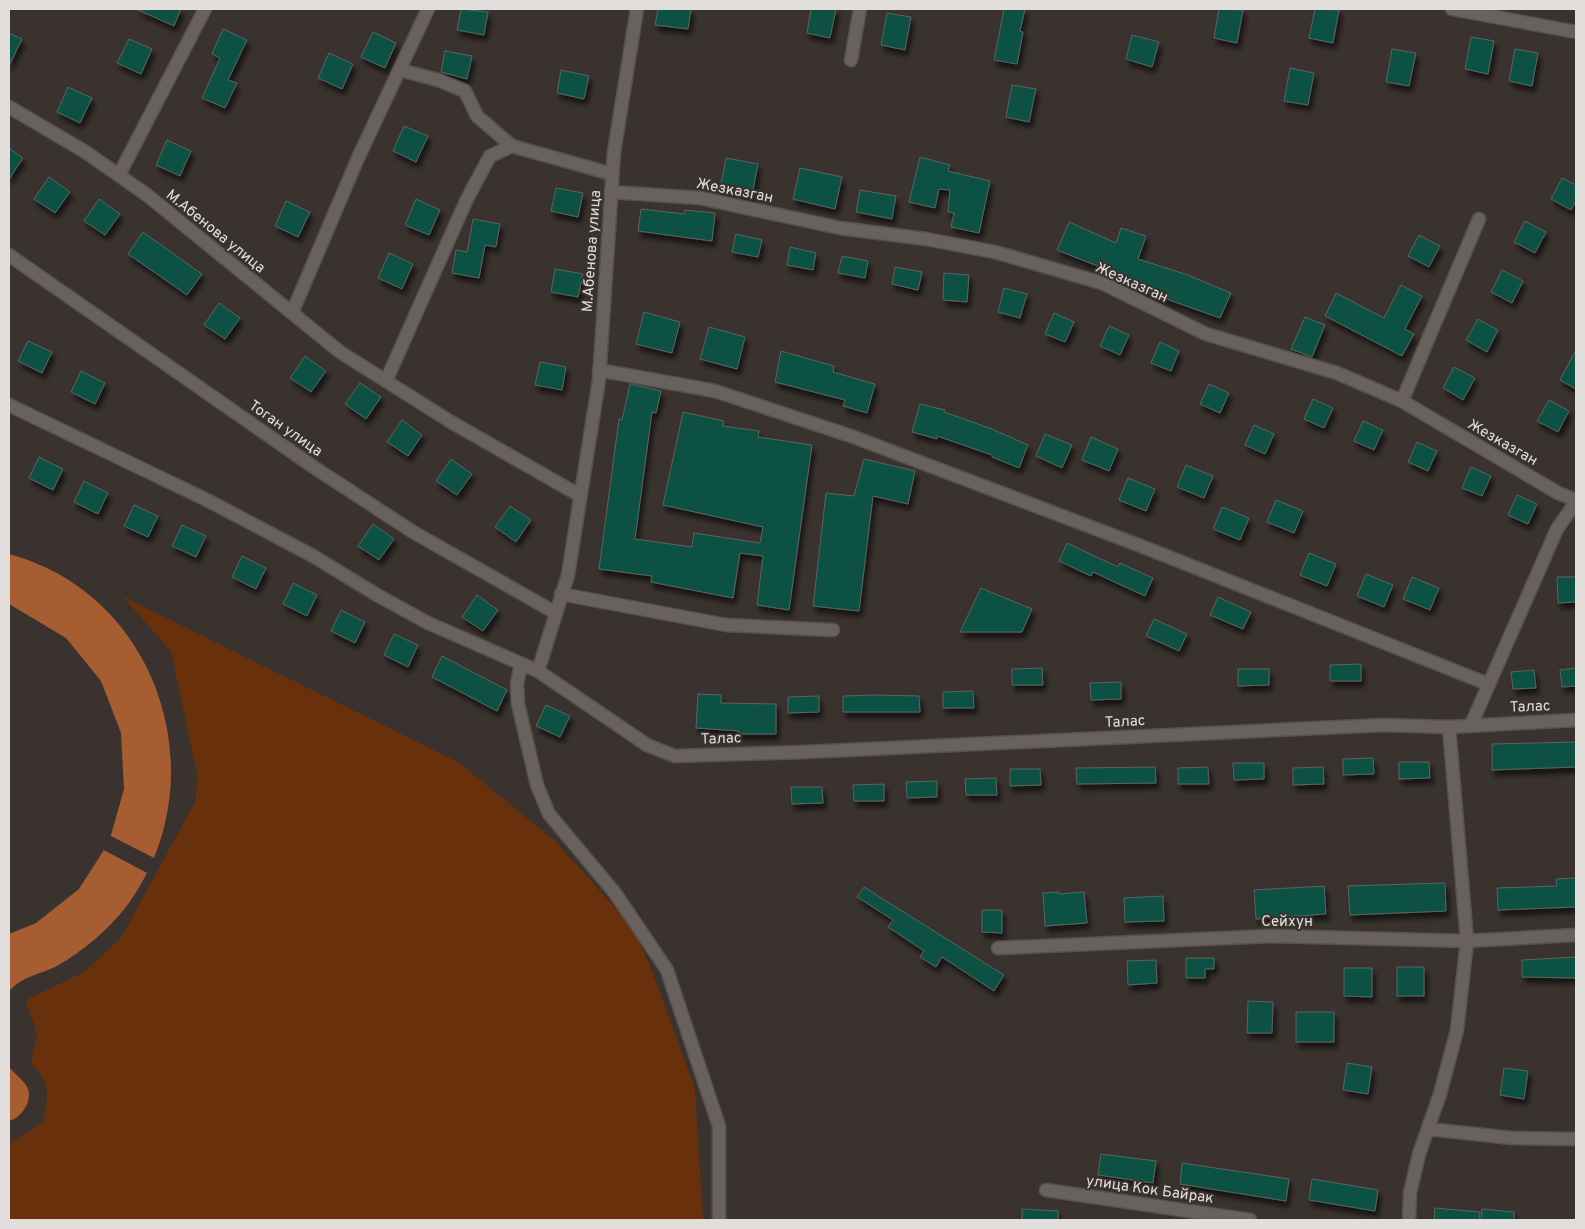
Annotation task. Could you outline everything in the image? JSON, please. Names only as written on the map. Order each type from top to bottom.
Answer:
[{"type":"street","points":[[119,176],[204,9]]},
{"type":"street","points":[[292,313],[358,158],[428,9]]},
{"type":"street","name":"М.Абенова улица","points":[[538,671],[568,575],[599,370],[614,152],[637,9]]},
{"type":"street","points":[[851,60],[860,9]]},
{"type":"street","points":[[1452,9],[1576,32]]},
{"type":"street","points":[[400,70],[438,80],[465,91],[477,116],[512,146],[612,174]]},
{"type":"street","name":"М.Абенова улица","points":[[9,107],[84,150],[340,352],[451,422],[579,495]]},
{"type":"street","points":[[386,381],[467,199],[490,156],[512,146]]},
{"type":"street","name":"Жезказган","points":[[611,192],[700,198],[840,228],[995,252],[1102,283],[1206,334],[1337,373],[1402,401],[1558,493],[1576,501]]},
{"type":"street","points":[[1402,401],[1479,219]]},
{"type":"street","name":"Тоган улица","points":[[9,255],[316,468],[413,532],[556,613]]},
{"type":"street","points":[[599,370],[715,391],[851,436],[1140,546],[1488,684]]},
{"type":"street","points":[[9,405],[207,500],[313,556],[428,623],[538,671]]},
{"type":"street","points":[[1471,725],[1557,529],[1576,501]]},
{"type":"street","points":[[561,594],[726,625],[833,630]]},
{"type":"street","points":[[521,664],[517,684],[518,704],[532,766],[545,806],[567,838],[615,893],[667,970],[718,1126],[719,1220]]},
{"type":"street","name":"Талас","points":[[538,671],[647,745],[676,756],[805,752],[1384,725],[1449,726],[1576,720]]},
{"type":"street","points":[[1409,1220],[1410,1193],[1416,1164],[1457,1030],[1467,941],[1449,726]]},
{"type":"street","name":"Сейхун","points":[[998,948],[1273,936],[1467,941],[1576,935]]},
{"type":"street","points":[[1428,1129],[1512,1138],[1576,1139]]},
{"type":"street","name":"улица Кок Байрак","points":[[1046,1190],[1250,1220]]},
{"type":"shaded area","points":[[9,554],[62,576],[105,609],[138,651],[160,699],[170,752],[168,805],[154,858],[126,907],[103,932],[76,954],[57,966],[25,979],[9,992],[9,934],[36,923],[79,889],[109,842],[124,789],[121,733],[101,681],[66,638],[9,604]]},
{"type":"shaded area","points":[[122,596],[458,762],[555,841],[631,925],[650,966],[695,1089],[703,1220],[9,1220],[9,1144],[43,1122],[47,1097],[47,1090],[42,1077],[31,1064],[37,1034],[26,1000],[84,972],[121,938],[196,800],[197,774],[171,651]]},
{"type":"shaded area","points":[[9,1067],[26,1085],[29,1096],[26,1107],[22,1112],[9,1121]]},
{"type":"pier","points":[[109,835],[156,859],[149,874],[102,849]]},
{"type":"building","points":[[136,9],[181,9],[174,26]]},
{"type":"building","points":[[461,9],[488,12],[484,35],[457,30]]},
{"type":"building","points":[[658,9],[691,9],[688,29],[655,25]]},
{"type":"building","points":[[811,9],[836,9],[830,38],[807,33]]},
{"type":"building","points":[[1004,9],[1025,9],[1020,31],[1023,32],[1017,64],[994,60]]},
{"type":"building","points":[[1219,9],[1243,10],[1237,43],[1214,38]]},
{"type":"building","points":[[1315,9],[1339,10],[1333,43],[1309,38]]},
{"type":"building","points":[[887,13],[911,17],[905,50],[881,45]]},
{"type":"building","points":[[223,29],[247,40],[228,80],[237,83],[225,108],[202,98],[220,58],[212,54]]},
{"type":"building","points":[[373,32],[396,43],[385,68],[361,57]]},
{"type":"building","points":[[9,33],[22,39],[9,66]]},
{"type":"building","points":[[1132,35],[1159,42],[1152,67],[1126,59]]},
{"type":"building","points":[[1471,37],[1494,41],[1488,74],[1465,69]]},
{"type":"building","points":[[129,39],[152,49],[141,74],[117,63]]},
{"type":"building","points":[[1392,49],[1416,53],[1409,86],[1386,82]]},
{"type":"building","points":[[1515,49],[1538,53],[1532,86],[1509,81]]},
{"type":"building","points":[[445,51],[472,56],[467,79],[441,72]]},
{"type":"building","points":[[329,53],[353,64],[342,89],[318,78]]},
{"type":"building","points":[[1290,68],[1314,73],[1308,105],[1284,101]]},
{"type":"building","points":[[561,70],[589,76],[584,99],[557,93]]},
{"type":"building","points":[[1012,85],[1036,89],[1029,122],[1006,117]]},
{"type":"building","points":[[68,87],[92,98],[80,123],[57,112]]},
{"type":"building","points":[[404,126],[428,136],[416,162],[393,151]]},
{"type":"building","points":[[167,140],[191,151],[180,176],[156,165]]},
{"type":"building","points":[[9,148],[23,158],[9,179]]},
{"type":"building","points":[[920,157],[950,165],[948,171],[990,181],[979,233],[951,227],[954,213],[948,212],[950,190],[939,189],[935,208],[909,202]]},
{"type":"building","points":[[726,158],[758,164],[752,195],[720,189]]},
{"type":"building","points":[[800,168],[842,177],[835,209],[793,199]]},
{"type":"building","points":[[49,177],[70,192],[55,213],[34,199]]},
{"type":"building","points":[[1562,178],[1576,185],[1576,201],[1571,210],[1551,199]]},
{"type":"building","points":[[556,188],[583,193],[578,217],[551,211]]},
{"type":"building","points":[[860,190],[896,196],[892,219],[856,212]]},
{"type":"building","points":[[99,199],[120,214],[105,235],[84,221]]},
{"type":"building","points":[[416,199],[440,210],[429,235],[405,225]]},
{"type":"building","points":[[286,201],[310,212],[298,237],[275,226]]},
{"type":"building","points":[[641,209],[684,214],[685,210],[715,213],[712,241],[638,231]]},
{"type":"building","points":[[473,219],[500,224],[496,247],[485,245],[479,278],[452,273],[456,250],[467,252]]},
{"type":"building","points":[[1525,221],[1546,232],[1535,253],[1514,242]]},
{"type":"building","points":[[1069,222],[1116,243],[1121,228],[1146,236],[1138,259],[1188,275],[1231,293],[1220,318],[1141,290],[1143,284],[1057,250]]},
{"type":"building","points":[[143,232],[202,274],[187,295],[128,254]]},
{"type":"building","points":[[736,234],[762,240],[758,257],[732,252]]},
{"type":"building","points":[[1419,235],[1440,246],[1429,267],[1408,256]]},
{"type":"building","points":[[790,247],[816,253],[813,270],[787,265]]},
{"type":"building","points":[[389,253],[413,264],[402,289],[378,278]]},
{"type":"building","points":[[842,256],[868,261],[865,278],[838,273]]},
{"type":"building","points":[[895,267],[922,272],[918,290],[892,284]]},
{"type":"building","points":[[555,269],[583,274],[578,297],[551,292]]},
{"type":"building","points":[[1502,270],[1523,281],[1512,303],[1491,292]]},
{"type":"building","points":[[944,273],[969,275],[967,302],[943,300]]},
{"type":"building","points":[[1401,285],[1422,296],[1405,329],[1414,334],[1402,356],[1325,316],[1336,293],[1384,318]]},
{"type":"building","points":[[1004,288],[1027,294],[1020,318],[998,312]]},
{"type":"building","points":[[219,303],[240,318],[225,339],[204,325]]},
{"type":"building","points":[[644,312],[680,322],[672,353],[636,344]]},
{"type":"building","points":[[1054,313],[1074,322],[1065,342],[1045,334]]},
{"type":"building","points":[[1305,317],[1325,325],[1312,357],[1291,349]]},
{"type":"building","points":[[1478,319],[1498,330],[1487,352],[1466,340]]},
{"type":"building","points":[[1109,326],[1129,335],[1120,355],[1100,346]]},
{"type":"building","points":[[709,327],[745,337],[737,369],[700,359]]},
{"type":"building","points":[[28,341],[52,352],[42,373],[18,361]]},
{"type":"building","points":[[1160,342],[1179,351],[1171,371],[1151,363]]},
{"type":"building","points":[[1576,350],[1576,389],[1560,380]]},
{"type":"building","points":[[781,351],[834,366],[833,372],[875,384],[867,413],[843,406],[845,400],[775,382]]},
{"type":"building","points":[[305,356],[326,371],[311,392],[290,378]]},
{"type":"building","points":[[540,362],[566,367],[562,390],[535,385]]},
{"type":"building","points":[[1454,367],[1475,378],[1463,400],[1443,388]]},
{"type":"building","points":[[81,371],[105,383],[95,404],[71,392]]},
{"type":"building","points":[[360,383],[381,397],[366,419],[345,404]]},
{"type":"building","points":[[630,384],[661,391],[656,413],[652,412],[635,539],[692,547],[694,533],[760,543],[763,527],[663,505],[683,412],[724,421],[723,426],[759,431],[758,437],[812,445],[789,610],[757,605],[763,556],[740,553],[733,598],[651,582],[652,576],[599,569],[619,419],[622,420]]},
{"type":"building","points":[[1209,384],[1229,393],[1220,413],[1200,404]]},
{"type":"building","points":[[1313,399],[1333,408],[1324,428],[1304,419]]},
{"type":"building","points":[[1549,400],[1569,411],[1558,432],[1537,421]]},
{"type":"building","points":[[920,404],[945,410],[944,412],[992,429],[1028,445],[1019,468],[992,457],[992,455],[937,436],[937,439],[912,432]]},
{"type":"building","points":[[402,420],[422,435],[408,456],[387,442]]},
{"type":"building","points":[[1363,421],[1383,430],[1374,450],[1354,441]]},
{"type":"building","points":[[1254,425],[1274,434],[1265,454],[1245,445]]},
{"type":"building","points":[[1045,434],[1072,445],[1062,468],[1036,456]]},
{"type":"building","points":[[1091,437],[1118,449],[1109,471],[1082,460]]},
{"type":"building","points":[[1417,442],[1437,451],[1428,471],[1408,462]]},
{"type":"building","points":[[39,457],[63,469],[53,490],[29,478]]},
{"type":"building","points":[[451,459],[472,474],[457,495],[436,481]]},
{"type":"building","points":[[864,459],[915,471],[908,504],[873,496],[859,611],[813,606],[826,493],[854,496]]},
{"type":"building","points":[[1186,465],[1213,476],[1204,498],[1177,487]]},
{"type":"building","points":[[1471,467],[1491,476],[1482,496],[1462,488]]},
{"type":"building","points":[[1128,478],[1155,489],[1146,511],[1119,500]]},
{"type":"building","points":[[84,481],[108,493],[98,514],[74,502]]},
{"type":"building","points":[[1517,495],[1537,504],[1528,524],[1508,515]]},
{"type":"building","points":[[1276,500],[1303,511],[1294,533],[1267,522]]},
{"type":"building","points":[[134,505],[158,516],[148,537],[124,526]]},
{"type":"building","points":[[510,506],[531,520],[516,542],[495,527]]},
{"type":"building","points":[[1222,507],[1249,518],[1240,540],[1213,529]]},
{"type":"building","points":[[373,524],[394,539],[379,560],[358,546]]},
{"type":"building","points":[[182,525],[206,536],[196,557],[172,546]]},
{"type":"building","points":[[1067,543],[1118,567],[1120,563],[1153,578],[1145,596],[1093,572],[1091,576],[1059,561]]},
{"type":"building","points":[[1309,553],[1336,564],[1327,586],[1300,575]]},
{"type":"building","points":[[242,556],[266,568],[256,589],[232,577]]},
{"type":"building","points":[[1366,574],[1393,585],[1384,607],[1357,596]]},
{"type":"building","points":[[1412,577],[1439,588],[1430,610],[1403,599]]},
{"type":"building","points":[[1557,577],[1576,577],[1576,602],[1558,603]]},
{"type":"building","points":[[293,583],[317,595],[307,616],[283,604]]},
{"type":"building","points":[[981,588],[1032,609],[1022,632],[960,632]]},
{"type":"building","points":[[477,595],[498,610],[483,631],[462,617]]},
{"type":"building","points":[[1218,597],[1251,612],[1243,629],[1210,615]]},
{"type":"building","points":[[341,610],[365,622],[355,643],[331,631]]},
{"type":"building","points":[[1154,619],[1187,634],[1179,651],[1146,636]]},
{"type":"building","points":[[394,634],[418,645],[408,667],[384,655]]},
{"type":"building","points":[[442,656],[507,690],[497,711],[432,677]]},
{"type":"building","points":[[1361,664],[1361,681],[1330,681],[1330,665]]},
{"type":"building","points":[[1042,668],[1043,685],[1012,685],[1012,669]]},
{"type":"building","points":[[1576,668],[1576,686],[1562,687],[1560,670]]},
{"type":"building","points":[[1238,669],[1269,669],[1269,685],[1238,686]]},
{"type":"building","points":[[1534,670],[1536,688],[1513,689],[1511,672]]},
{"type":"building","points":[[1121,682],[1121,699],[1091,700],[1090,683]]},
{"type":"building","points":[[973,691],[974,708],[943,708],[943,692]]},
{"type":"building","points":[[698,694],[721,695],[721,703],[776,704],[776,734],[739,734],[739,731],[696,728]]},
{"type":"building","points":[[819,696],[819,712],[788,713],[788,697]]},
{"type":"building","points":[[843,696],[919,696],[920,712],[843,712]]},
{"type":"building","points":[[546,705],[570,716],[560,737],[536,726]]},
{"type":"building","points":[[1576,742],[1576,767],[1492,770],[1492,744]]},
{"type":"building","points":[[1373,758],[1374,774],[1343,775],[1343,759]]},
{"type":"building","points":[[1399,762],[1429,762],[1430,778],[1399,779]]},
{"type":"building","points":[[1233,763],[1264,763],[1264,779],[1234,780]]},
{"type":"building","points":[[1155,767],[1156,783],[1077,784],[1076,768]]},
{"type":"building","points":[[1208,767],[1209,784],[1178,784],[1178,768]]},
{"type":"building","points":[[1323,767],[1324,784],[1293,785],[1293,768]]},
{"type":"building","points":[[1010,769],[1040,769],[1041,785],[1010,786]]},
{"type":"building","points":[[996,778],[997,795],[966,795],[965,779]]},
{"type":"building","points":[[937,781],[937,797],[907,798],[906,782]]},
{"type":"building","points":[[884,784],[884,801],[854,801],[853,785]]},
{"type":"building","points":[[791,787],[822,787],[823,803],[792,804]]},
{"type":"building","points":[[1576,878],[1576,907],[1498,910],[1497,888],[1557,886],[1556,879]]},
{"type":"building","points":[[1445,883],[1446,911],[1350,915],[1348,886]]},
{"type":"building","points":[[1324,886],[1326,914],[1256,919],[1254,890]]},
{"type":"building","points":[[864,887],[1004,975],[994,991],[942,957],[936,967],[920,957],[924,951],[888,927],[893,920],[857,897]]},
{"type":"building","points":[[1059,892],[1059,894],[1084,892],[1087,923],[1045,926],[1043,893]]},
{"type":"building","points":[[1163,896],[1164,921],[1125,922],[1124,898]]},
{"type":"building","points":[[982,910],[1002,910],[1002,933],[982,932]]},
{"type":"building","points":[[1576,957],[1576,978],[1522,977],[1522,960]]},
{"type":"building","points":[[1186,958],[1214,958],[1214,969],[1205,969],[1205,978],[1186,978]]},
{"type":"building","points":[[1156,960],[1157,983],[1128,985],[1127,961]]},
{"type":"building","points":[[1397,967],[1424,967],[1424,996],[1397,996]]},
{"type":"building","points":[[1344,968],[1372,968],[1372,997],[1344,996]]},
{"type":"building","points":[[1248,1001],[1273,1002],[1272,1033],[1247,1033]]},
{"type":"building","points":[[1296,1012],[1334,1012],[1334,1042],[1296,1042]]},
{"type":"building","points":[[1347,1063],[1372,1067],[1368,1094],[1343,1090]]},
{"type":"building","points":[[1504,1068],[1528,1071],[1524,1099],[1500,1095]]},
{"type":"building","points":[[1101,1154],[1156,1161],[1153,1183],[1098,1175]]},
{"type":"building","points":[[1182,1163],[1289,1179],[1286,1201],[1180,1184]]},
{"type":"building","points":[[1312,1179],[1378,1190],[1375,1211],[1309,1200]]},
{"type":"building","points":[[1435,1208],[1480,1212],[1479,1220],[1434,1220]]},
{"type":"building","points":[[1022,1209],[1058,1211],[1058,1220],[1022,1220]]},
{"type":"building","points":[[1482,1209],[1514,1212],[1514,1220],[1481,1220]]}]
